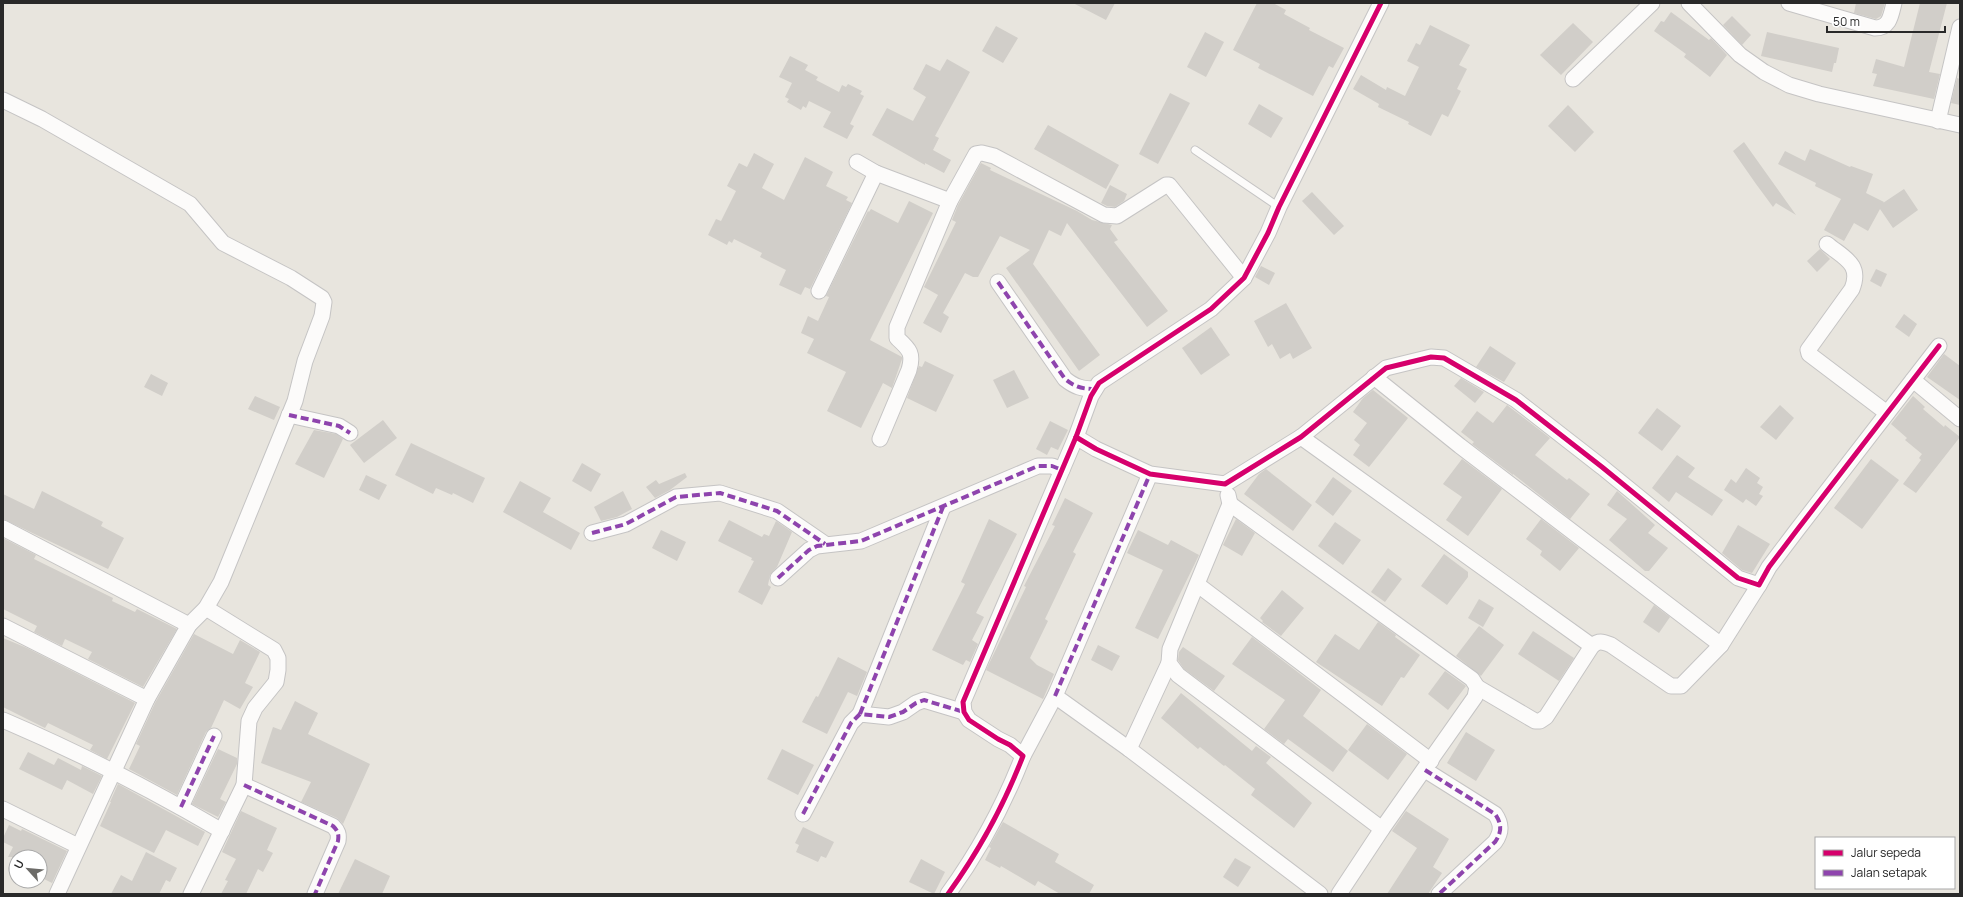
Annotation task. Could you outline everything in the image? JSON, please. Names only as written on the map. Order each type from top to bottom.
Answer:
[{"type":"street","points":[[1023,756],[1010,745],[969,720],[964,712],[963,702],[1076,437],[1093,392],[1099,383],[1211,309],[1244,278],[1268,233],[1279,207],[1381,3]]},
{"type":"street","points":[[1573,79],[1652,3]]},
{"type":"street","points":[[1689,3],[1740,55],[1764,72],[1789,85],[1960,125]]},
{"type":"street","points":[[1789,3],[1875,28],[1882,28],[1887,25],[1894,3]]},
{"type":"street","points":[[1938,121],[1960,27]]},
{"type":"street","points":[[3,100],[42,119],[190,204],[223,243],[291,278],[322,298],[324,302],[322,316],[299,380],[295,401],[221,582],[206,608],[189,625],[147,699],[57,894]]},
{"type":"street","points":[[880,439],[909,370],[912,359],[907,347],[897,338],[897,327],[950,201],[976,154],[982,153],[994,156],[1104,215],[1117,216],[1166,185],[1169,185],[1244,278]]},
{"type":"street","points":[[857,162],[876,173],[950,201]]},
{"type":"street","points":[[819,291],[876,173]]},
{"type":"street","points":[[1827,244],[1853,265],[1856,274],[1855,281],[1852,289],[1808,350],[1809,354],[1888,413]]},
{"type":"street","points":[[998,282],[1065,379],[1074,386],[1093,392]]},
{"type":"street","points":[[1230,504],[1472,679],[1477,687],[1535,721],[1540,721],[1546,717],[1592,646],[1597,642],[1603,641],[1611,645],[1671,686],[1681,686],[1720,645],[1759,585],[1768,567],[1939,346]]},
{"type":"street","points":[[1076,437],[1096,449],[1150,474],[1225,484],[1301,437],[1386,368],[1431,357],[1444,358],[1516,400],[1602,467],[1738,578],[1759,585]]},
{"type":"street","points":[[1374,377],[1460,446],[1720,645]]},
{"type":"street","points":[[1913,380],[1960,419]]},
{"type":"street","points":[[289,416],[339,426],[350,433]]},
{"type":"street","points":[[1301,437],[1592,646]]},
{"type":"street","points":[[778,578],[809,550],[825,544],[861,541],[1038,466],[1052,466],[1062,470]]},
{"type":"street","points":[[948,894],[965,871],[1009,793],[1023,756],[1055,696],[1150,474]]},
{"type":"street","points":[[1129,749],[1169,663],[1170,650],[1230,504],[1225,484]]},
{"type":"street","points":[[592,532],[626,524],[676,497],[720,493],[777,511],[825,544]]},
{"type":"street","points":[[803,814],[851,723],[860,714],[943,507]]},
{"type":"street","points":[[3,528],[189,625]]},
{"type":"street","points":[[1198,585],[1428,765],[1495,814],[1499,819],[1501,828],[1500,836],[1439,894]]},
{"type":"street","points":[[191,894],[244,785],[249,721],[255,708],[276,682],[278,670],[278,658],[274,650],[206,608]]},
{"type":"street","points":[[3,626],[147,699]]},
{"type":"street","points":[[1169,663],[1178,675],[1382,829]]},
{"type":"street","points":[[1339,894],[1382,829],[1475,697],[1477,687]]},
{"type":"street","points":[[1055,696],[1129,749],[1320,894]]},
{"type":"street","points":[[860,714],[889,717],[903,712],[924,700],[964,712]]},
{"type":"street","points":[[3,720],[113,772],[181,807],[222,831]]},
{"type":"street","points":[[181,807],[214,736]]},
{"type":"street","points":[[244,785],[333,826],[337,830],[339,835],[338,841],[315,894]]},
{"type":"street","points":[[3,809],[78,846]]},
{"type":"lane","points":[[1195,150],[1279,207]]},
{"type":"building","points":[[1073,3],[1115,3],[1106,20]]},
{"type":"building","points":[[1257,3],[1273,3],[1286,10],[1284,14],[1310,28],[1309,30],[1344,48],[1333,68],[1329,66],[1313,96],[1258,68],[1260,64],[1233,50]]},
{"type":"building","points":[[1856,3],[1885,3],[1881,16],[1876,19],[1854,13]]},
{"type":"building","points":[[1920,3],[1947,3],[1929,72],[1940,74],[1934,99],[1873,86],[1877,74],[1872,73],[1876,59],[1904,67]]},
{"type":"building","points":[[1671,12],[1709,40],[1711,38],[1727,55],[1710,77],[1684,57],[1686,54],[1654,31],[1661,21],[1664,22]]},
{"type":"building","points":[[1732,16],[1751,35],[1742,45],[1723,25]]},
{"type":"building","points":[[1573,23],[1593,42],[1561,75],[1540,55]]},
{"type":"building","points":[[1430,25],[1470,45],[1459,65],[1467,69],[1457,89],[1461,91],[1448,117],[1442,114],[1431,136],[1408,124],[1409,122],[1378,107],[1379,104],[1353,89],[1361,75],[1386,90],[1387,87],[1405,96],[1419,67],[1407,61],[1416,43],[1420,45]]},
{"type":"building","points":[[996,26],[1018,38],[1003,63],[982,51]]},
{"type":"building","points":[[1205,32],[1224,42],[1206,77],[1187,67]]},
{"type":"building","points":[[1767,32],[1839,48],[1836,63],[1834,63],[1832,72],[1761,56]]},
{"type":"building","points":[[790,56],[808,65],[805,70],[818,77],[816,80],[839,92],[842,85],[846,87],[848,84],[862,91],[860,94],[864,96],[850,124],[854,126],[847,139],[823,127],[831,112],[809,101],[806,108],[803,106],[801,110],[787,102],[789,99],[785,97],[792,83],[779,77]]},
{"type":"building","points":[[947,59],[970,72],[935,136],[939,138],[933,150],[951,160],[944,173],[925,163],[925,165],[872,135],[887,108],[913,121],[926,97],[913,89],[926,64],[940,71]]},
{"type":"building","points":[[1957,78],[1960,79],[1960,105],[1951,103]]},
{"type":"building","points":[[1170,93],[1190,103],[1158,164],[1139,154]]},
{"type":"building","points":[[1259,104],[1283,118],[1271,138],[1248,124]]},
{"type":"building","points":[[1568,105],[1594,132],[1575,152],[1548,126]]},
{"type":"building","points":[[1048,125],[1119,165],[1106,189],[1034,149]]},
{"type":"building","points":[[1744,142],[1796,215],[1776,203],[1773,207],[1756,184],[1733,151]]},
{"type":"building","points":[[1810,149],[1850,167],[1851,166],[1873,174],[1866,193],[1884,202],[1883,203],[1904,189],[1918,210],[1893,228],[1880,209],[1868,231],[1854,223],[1844,241],[1824,230],[1841,199],[1815,186],[1816,183],[1778,164],[1785,151],[1805,161]]},
{"type":"building","points":[[754,153],[774,164],[762,188],[784,200],[805,157],[833,172],[826,186],[848,197],[846,200],[852,203],[810,289],[805,287],[801,295],[779,285],[786,270],[760,257],[762,253],[734,239],[732,243],[729,241],[727,245],[708,235],[716,219],[721,221],[736,191],[727,186],[739,163],[747,167]]},
{"type":"building","points":[[981,163],[991,168],[990,170],[1077,211],[1092,220],[1112,225],[1110,229],[1118,240],[1114,242],[1168,311],[1147,327],[1067,223],[1061,236],[1049,230],[1033,264],[1100,355],[1079,371],[1006,268],[1030,250],[1000,236],[978,277],[973,277],[965,273],[943,313],[949,317],[941,333],[923,323],[938,295],[924,287],[956,222],[952,220],[958,205]]},
{"type":"building","points":[[1110,185],[1127,194],[1124,201],[1115,207],[1107,206],[1101,203]]},
{"type":"building","points":[[1312,192],[1344,226],[1334,235],[1302,201]]},
{"type":"building","points":[[909,201],[933,213],[870,340],[902,357],[902,359],[892,388],[883,383],[861,428],[827,411],[846,372],[807,353],[814,339],[801,333],[808,316],[818,321],[829,297],[826,296],[868,211],[869,212],[871,209],[898,223]]},
{"type":"building","points":[[1820,249],[1830,259],[1817,272],[1807,261]]},
{"type":"building","points":[[1261,266],[1275,273],[1269,285],[1255,277]]},
{"type":"building","points":[[1876,269],[1887,274],[1881,287],[1870,281]]},
{"type":"building","points":[[1286,303],[1312,348],[1293,359],[1290,353],[1280,359],[1272,344],[1268,347],[1254,321]]},
{"type":"building","points":[[1904,314],[1917,324],[1909,337],[1895,327]]},
{"type":"building","points":[[1211,327],[1230,355],[1201,375],[1182,348]]},
{"type":"building","points":[[1490,346],[1516,363],[1504,382],[1476,367]]},
{"type":"building","points":[[1944,354],[1960,366],[1960,400],[1927,377]]},
{"type":"building","points":[[925,361],[954,375],[936,412],[907,398],[919,366],[922,367]]},
{"type":"building","points":[[1014,370],[1029,398],[1007,408],[993,380]]},
{"type":"building","points":[[151,374],[168,383],[162,396],[144,387]]},
{"type":"building","points":[[1461,378],[1484,392],[1475,403],[1454,386]]},
{"type":"building","points":[[1373,390],[1408,418],[1369,467],[1353,455],[1360,445],[1354,440],[1367,423],[1353,412],[1363,398]]},
{"type":"building","points":[[255,396],[280,407],[274,420],[248,409]]},
{"type":"building","points":[[1913,396],[1925,407],[1923,409],[1944,427],[1945,425],[1960,437],[1916,493],[1903,484],[1921,460],[1919,458],[1922,454],[1905,440],[1907,438],[1891,424]]},
{"type":"building","points":[[1507,405],[1550,438],[1535,455],[1567,480],[1569,478],[1590,494],[1570,519],[1472,444],[1474,442],[1461,432],[1477,411],[1493,423]]},
{"type":"building","points":[[1780,405],[1794,418],[1776,440],[1760,427]]},
{"type":"building","points":[[1657,408],[1681,426],[1662,451],[1638,433]]},
{"type":"building","points":[[383,420],[397,438],[364,463],[350,445]]},
{"type":"building","points":[[1050,421],[1068,430],[1058,450],[1051,447],[1047,455],[1036,449]]},
{"type":"building","points":[[314,430],[336,434],[343,439],[324,478],[295,464]]},
{"type":"building","points":[[411,443],[485,478],[473,503],[453,493],[452,495],[436,488],[433,494],[395,475]]},
{"type":"building","points":[[1677,455],[1695,468],[1688,477],[1723,500],[1712,516],[1676,492],[1669,502],[1652,488]]},
{"type":"building","points":[[1462,459],[1502,489],[1468,536],[1446,520],[1462,497],[1443,484]]},
{"type":"building","points":[[1871,459],[1899,480],[1862,529],[1834,508]]},
{"type":"building","points":[[582,463],[601,474],[591,492],[572,481]]},
{"type":"building","points":[[1746,468],[1760,478],[1757,483],[1763,487],[1759,494],[1763,496],[1756,506],[1746,499],[1743,503],[1724,490],[1731,479],[1736,483]]},
{"type":"building","points":[[1266,469],[1312,505],[1293,531],[1244,494],[1259,474]]},
{"type":"building","points":[[685,473],[687,477],[670,490],[655,498],[646,487],[656,480],[659,484]]},
{"type":"building","points":[[366,475],[387,485],[379,500],[359,490]]},
{"type":"building","points":[[1333,477],[1352,491],[1333,516],[1315,502]]},
{"type":"building","points":[[520,481],[551,498],[543,512],[580,533],[571,550],[503,512]]},
{"type":"building","points":[[42,491],[103,522],[101,526],[124,538],[108,569],[3,519],[3,494],[34,509]]},
{"type":"building","points":[[623,491],[632,509],[617,517],[601,521],[594,507]]},
{"type":"building","points":[[1617,491],[1655,525],[1648,533],[1668,548],[1649,571],[1645,571],[1609,540],[1627,519],[1607,505]]},
{"type":"building","points":[[1065,498],[1093,513],[1073,552],[1076,554],[1045,619],[1048,621],[1030,658],[1037,665],[1054,674],[1043,699],[986,670],[1026,587],[1024,586],[1055,526],[1052,525]]},
{"type":"building","points":[[989,519],[1017,534],[976,613],[984,617],[972,640],[978,644],[970,662],[966,660],[963,665],[932,650],[965,584],[961,582]]},
{"type":"building","points":[[1236,519],[1255,533],[1242,556],[1223,545]]},
{"type":"building","points":[[1541,519],[1579,548],[1560,571],[1540,555],[1542,551],[1526,539]]},
{"type":"building","points":[[729,520],[762,537],[764,534],[769,536],[776,521],[792,532],[777,567],[770,575],[768,585],[771,587],[762,605],[738,592],[754,561],[751,560],[752,558],[718,541]]},
{"type":"building","points":[[1335,522],[1361,540],[1343,565],[1318,546]]},
{"type":"building","points":[[1738,525],[1770,544],[1752,573],[1742,570],[1722,553]]},
{"type":"building","points":[[661,530],[686,542],[677,561],[652,548]]},
{"type":"building","points":[[1138,530],[1168,545],[1171,540],[1199,555],[1158,639],[1135,628],[1163,570],[1127,553]]},
{"type":"building","points":[[3,538],[36,555],[34,559],[113,598],[112,601],[135,612],[137,609],[177,629],[143,687],[88,659],[92,652],[65,639],[62,646],[34,632],[37,626],[3,609]]},
{"type":"building","points":[[1444,554],[1468,572],[1468,577],[1447,605],[1421,586]]},
{"type":"building","points":[[1388,568],[1402,579],[1385,602],[1371,592]]},
{"type":"building","points":[[1282,590],[1304,608],[1281,636],[1262,622],[1263,621],[1260,618]]},
{"type":"building","points":[[1479,599],[1494,608],[1483,627],[1468,618]]},
{"type":"building","points":[[1654,605],[1670,617],[1659,633],[1643,622]]},
{"type":"building","points":[[1378,622],[1396,635],[1395,637],[1420,655],[1404,678],[1401,677],[1382,706],[1316,662],[1335,634],[1359,650]]},
{"type":"building","points":[[1479,626],[1504,645],[1481,676],[1456,656]]},
{"type":"building","points":[[1533,631],[1574,658],[1559,681],[1518,654]]},
{"type":"building","points":[[194,634],[233,654],[240,640],[260,652],[245,683],[253,687],[240,709],[224,700],[211,728],[206,732],[177,795],[129,769],[140,746],[136,744],[155,703]]},
{"type":"building","points":[[1252,637],[1321,690],[1303,716],[1348,751],[1333,772],[1288,739],[1284,744],[1264,729],[1285,700],[1232,664]]},
{"type":"building","points":[[3,638],[27,648],[135,703],[107,759],[90,750],[93,745],[48,723],[45,728],[3,707]]},
{"type":"building","points":[[1098,645],[1120,656],[1112,671],[1091,660]]},
{"type":"building","points":[[1183,647],[1225,676],[1214,691],[1184,669],[1178,660],[1179,652]]},
{"type":"building","points":[[838,657],[867,672],[857,696],[848,692],[827,734],[802,722],[816,696],[818,697]]},
{"type":"building","points":[[1445,671],[1466,686],[1448,710],[1428,694]]},
{"type":"building","points":[[1181,693],[1252,751],[1256,746],[1271,757],[1266,763],[1312,803],[1294,828],[1251,795],[1255,789],[1200,747],[1198,749],[1161,718]]},
{"type":"building","points":[[295,701],[318,713],[308,734],[370,764],[343,824],[337,818],[301,802],[311,782],[261,763],[273,727],[281,730]]},
{"type":"building","points":[[1367,724],[1407,754],[1388,780],[1348,750]]},
{"type":"building","points":[[1466,732],[1495,750],[1476,781],[1447,763]]},
{"type":"building","points":[[218,749],[237,758],[237,764],[220,799],[226,802],[218,817],[192,804]]},
{"type":"building","points":[[782,749],[814,765],[798,795],[767,779]]},
{"type":"building","points":[[28,752],[54,765],[58,758],[81,770],[82,766],[102,776],[93,794],[67,780],[62,790],[19,769]]},
{"type":"building","points":[[118,784],[205,832],[198,846],[166,830],[154,853],[100,826]]},
{"type":"building","points":[[241,811],[277,828],[267,850],[273,853],[263,872],[258,869],[246,894],[221,894],[228,881],[225,880],[236,859],[222,852]]},
{"type":"building","points":[[1406,811],[1449,839],[1433,867],[1442,873],[1428,894],[1387,894],[1417,848],[1392,831]]},
{"type":"building","points":[[1003,822],[1059,854],[1055,862],[1094,885],[1089,894],[1060,894],[1038,881],[1035,886],[1001,866],[1000,868],[985,860],[991,848],[989,847]]},
{"type":"building","points":[[9,825],[21,831],[22,829],[67,851],[52,883],[48,881],[48,849],[12,849],[13,847],[3,842],[3,838]]},
{"type":"building","points":[[803,827],[834,842],[826,858],[821,856],[818,862],[796,852],[799,845],[795,843]]},
{"type":"building","points":[[146,852],[177,868],[170,882],[166,880],[159,894],[111,894],[121,875],[132,881]]},
{"type":"building","points":[[1235,858],[1251,867],[1238,887],[1223,877]]},
{"type":"building","points":[[355,859],[390,876],[382,894],[338,894]]},
{"type":"building","points":[[921,859],[945,872],[934,894],[909,882]]},
{"type":"marked path","points":[[998,282],[1065,379],[1079,387],[1095,389]]},
{"type":"marked path","points":[[289,415],[339,426],[350,433]]},
{"type":"marked path","points":[[778,578],[809,550],[817,546],[861,541],[1038,466],[1052,466],[1062,470]]},
{"type":"marked path","points":[[1055,696],[1150,474]]},
{"type":"marked path","points":[[592,533],[626,524],[676,497],[720,493],[777,511],[825,544]]},
{"type":"marked path","points":[[860,714],[943,507]]},
{"type":"marked path","points":[[803,814],[851,723],[860,714],[889,717],[903,712],[916,703],[924,700],[964,712]]},
{"type":"marked path","points":[[181,807],[214,736]]},
{"type":"marked path","points":[[1425,770],[1495,814],[1500,825],[1499,835],[1495,842],[1439,894]]},
{"type":"marked path","points":[[244,785],[333,826],[336,829],[338,841],[315,894]]},
{"type":"cycle path","points":[[948,894],[990,827],[1008,792],[1023,756],[1010,745],[969,720],[964,712],[963,702],[1076,437],[1091,396],[1099,383],[1211,309],[1244,278],[1268,233],[1279,207],[1381,3]]},
{"type":"cycle path","points":[[1076,437],[1096,449],[1150,474],[1225,484],[1301,437],[1386,368],[1431,357],[1444,358],[1516,400],[1602,467],[1738,578],[1759,585],[1769,567],[1939,346]]}]
